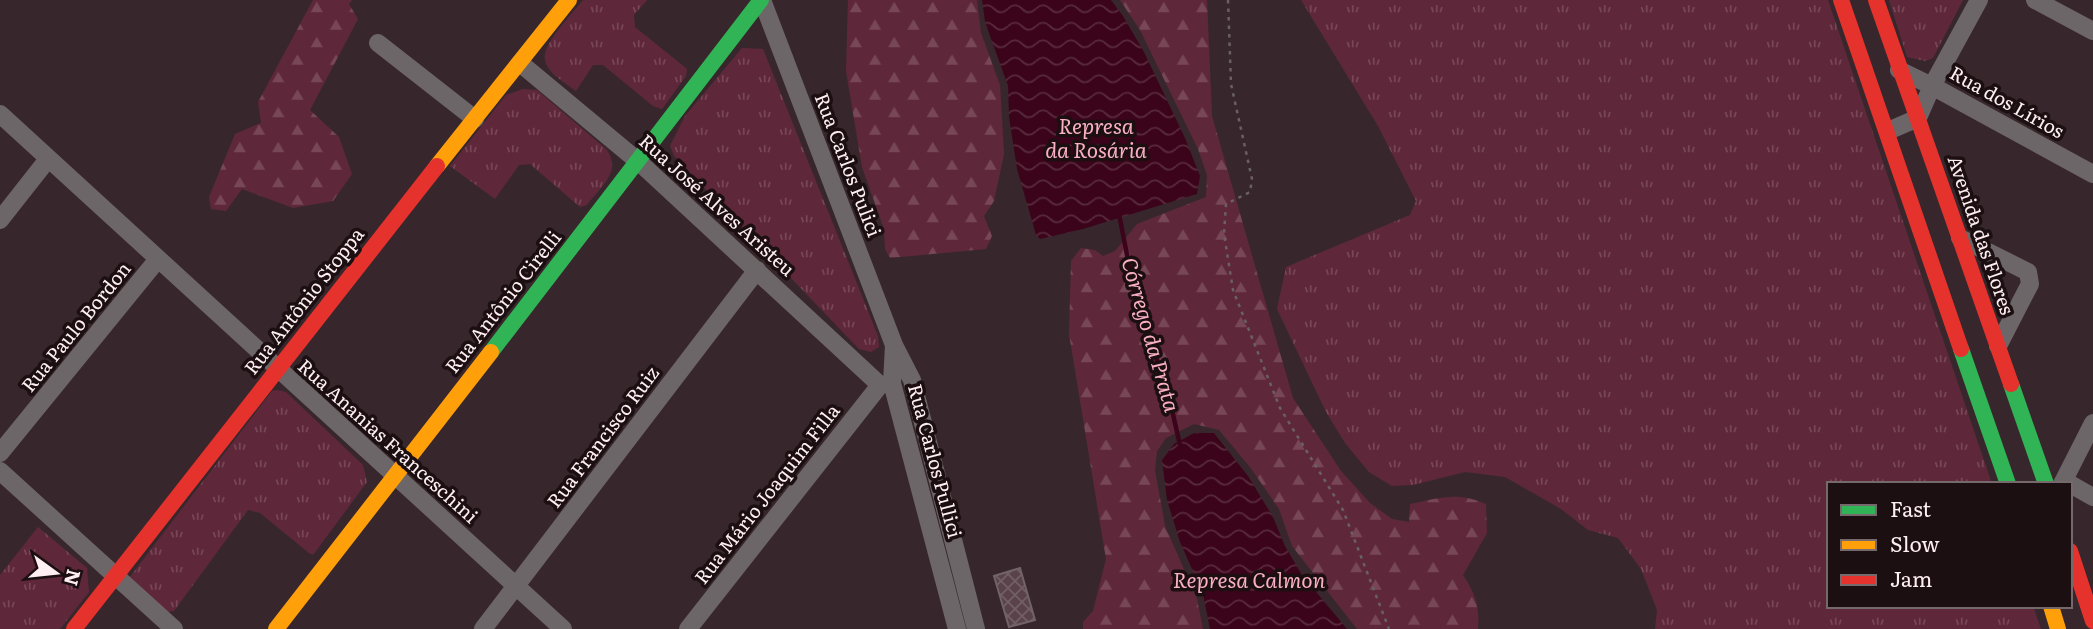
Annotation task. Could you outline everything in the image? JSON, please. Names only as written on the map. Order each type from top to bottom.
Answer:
[{"type":"street","name":"Rua Antônio Stoppa","points":[[74,629],[569,0]]},
{"type":"street","name":"Rua Antônio Cirelli","points":[[276,629],[762,0]]},
{"type":"street","name":"Rua Carlos Pulici","points":[[762,0],[894,345]]},
{"type":"street","points":[[1842,0],[2007,482]]},
{"type":"street","name":"Avenida das Flores","points":[[1876,0],[2038,465]]},
{"type":"street","points":[[1888,131],[1918,118],[1932,86],[1979,0]]},
{"type":"street","points":[[2035,0],[2093,31]]},
{"type":"street","points":[[378,43],[475,119]]},
{"type":"street","name":"Rua José Alves Aristeu","points":[[520,63],[639,162],[886,384]]},
{"type":"street","name":"Rua dos Lírios","points":[[1899,70],[2093,174]]},
{"type":"street","name":"Rua Ananias Franceschini","points":[[0,114],[562,629]]},
{"type":"street","points":[[0,220],[48,159]]},
{"type":"street","points":[[1960,238],[2028,272],[2030,284],[1997,346]]},
{"type":"street","name":"Rua Paulo Bordon","points":[[0,453],[158,259]]},
{"type":"street","name":"Rua Francisco Ruiz","points":[[483,629],[757,270]]},
{"type":"street","name":"Rua Carlos Pullici","points":[[894,345],[912,380],[976,629]]},
{"type":"street","name":"Rua Carlos Pullici","points":[[894,345],[886,384],[957,629]]},
{"type":"street","points":[[886,384],[912,380]]},
{"type":"street","name":"Rua Mário Joaquim Filla","points":[[688,629],[886,384]]},
{"type":"street","points":[[2063,482],[2093,423]]},
{"type":"street","points":[[2038,465],[2061,482]]},
{"type":"street","points":[[0,471],[173,629]]},
{"type":"street","points":[[2072,488],[2093,497]]},
{"type":"street","points":[[2072,557],[2093,621]]},
{"type":"street","points":[[2052,608],[2059,629]]},
{"type":"path","points":[[1228,0],[1231,84],[1252,179],[1250,192],[1226,204],[1224,234],[1233,290],[1280,408],[1343,510],[1389,629]]},
{"type":"green space","points":[[313,0],[352,0],[349,4],[358,19],[310,110],[339,137],[352,174],[333,201],[293,208],[242,189],[226,211],[211,209],[209,197],[235,134],[261,123],[258,102]]},
{"type":"green space","points":[[583,0],[647,0],[634,15],[635,27],[687,69],[686,76],[662,109],[653,106],[603,65],[593,65],[576,91],[549,69],[545,60],[548,46]]},
{"type":"green space","points":[[848,0],[977,0],[981,33],[1000,85],[1004,154],[994,201],[984,216],[992,236],[986,249],[890,258],[885,249],[884,229],[862,167],[846,71]]},
{"type":"green space","points":[[1120,0],[1207,0],[1212,116],[1293,398],[1341,471],[1370,503],[1392,519],[1409,522],[1410,504],[1439,498],[1466,498],[1486,504],[1487,533],[1463,575],[1476,601],[1478,629],[1357,629],[1292,546],[1279,509],[1250,467],[1219,430],[1194,424],[1166,438],[1157,451],[1155,470],[1165,526],[1197,599],[1203,629],[1083,629],[1083,622],[1093,611],[1106,559],[1069,334],[1071,261],[1081,248],[1095,250],[1103,256],[1115,251],[1137,224],[1206,197],[1207,175],[1198,149],[1140,30]]},
{"type":"green space","points":[[1301,0],[1828,0],[1991,482],[1827,482],[1827,608],[2034,608],[2041,629],[1655,629],[1657,610],[1641,569],[1618,538],[1588,530],[1561,509],[1505,477],[1465,472],[1413,485],[1392,486],[1369,472],[1345,443],[1326,412],[1277,309],[1286,267],[1410,215],[1416,201],[1378,126]]},
{"type":"green space","points":[[1889,0],[1963,0],[1933,58],[1925,61],[1907,57]]},
{"type":"green space","points":[[742,48],[763,49],[878,336],[879,347],[871,352],[859,349],[674,156],[670,146],[685,116]]},
{"type":"green space","points":[[523,89],[537,90],[606,149],[611,157],[608,178],[587,205],[580,207],[530,164],[519,165],[495,199],[450,166],[506,95]]},
{"type":"green space","points":[[272,391],[286,392],[363,465],[367,482],[313,555],[260,513],[248,510],[174,611],[168,612],[129,578]]},
{"type":"green space","points":[[38,527],[87,568],[89,592],[60,629],[0,629],[0,575]]},
{"type":"water","name":"Represa da Rosária","points":[[982,0],[1111,0],[1144,52],[1185,138],[1200,176],[1197,194],[1083,229],[1040,239],[1036,235],[1017,169],[1009,117],[1008,86],[985,22]]},
{"type":"water","name":"Represa Calmon","points":[[1194,433],[1214,433],[1248,476],[1273,517],[1285,546],[1302,575],[1347,629],[1210,629],[1203,594],[1180,542],[1167,500],[1162,460],[1174,444]]},
{"type":"building","points":[[1020,568],[1035,620],[1009,627],[994,576]]},
{"type":"waterway","name":"Córrego da Prata","points":[[1119,214],[1136,301],[1167,388],[1180,445]]},
{"type":"traffic: fast","points":[[491,352],[761,0]]},
{"type":"traffic: fast","points":[[1961,349],[2007,482]]},
{"type":"traffic: fast","points":[[2011,384],[2045,482]]},
{"type":"traffic: slow","points":[[437,166],[569,0]]},
{"type":"traffic: slow","points":[[276,629],[491,352]]},
{"type":"traffic: slow","points":[[2052,608],[2058,629]]},
{"type":"traffic: jam","points":[[1841,0],[1961,349]]},
{"type":"traffic: jam","points":[[1876,0],[2011,384]]},
{"type":"traffic: jam","points":[[74,629],[437,166]]},
{"type":"traffic: jam","points":[[2072,557],[2093,621]]}]
